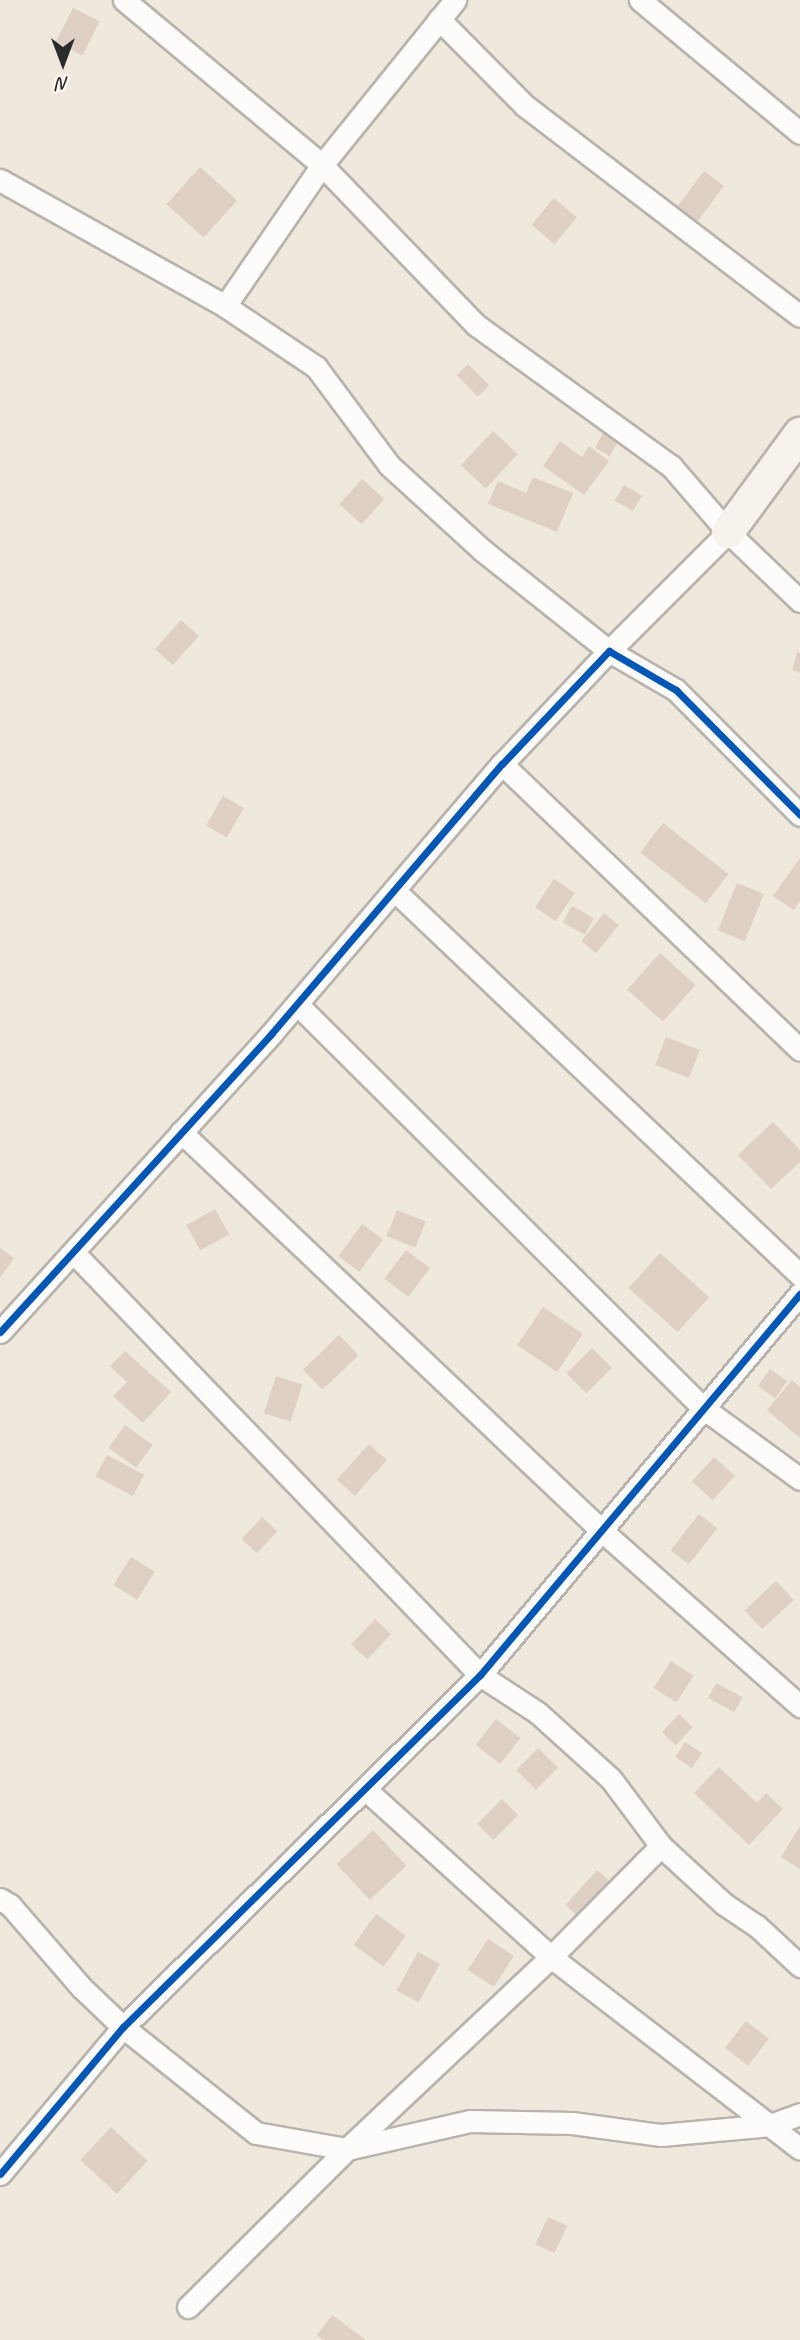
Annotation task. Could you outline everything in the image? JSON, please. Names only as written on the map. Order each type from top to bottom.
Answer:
[{"type":"street","points":[[124,0],[322,165],[476,325],[671,466],[728,532],[800,601]]},
{"type":"street","points":[[225,306],[322,165],[455,0]]},
{"type":"street","points":[[640,0],[800,133]]},
{"type":"street","points":[[439,19],[524,105],[800,316]]},
{"type":"street","points":[[0,180],[225,306],[316,367],[389,465],[482,550],[609,651],[676,690],[800,815]]},
{"type":"street","points":[[0,1332],[297,1004],[502,764],[609,651],[728,532],[800,433]]},
{"type":"street","points":[[502,764],[800,1051]]},
{"type":"street","points":[[394,890],[800,1275]]},
{"type":"street","points":[[297,1004],[703,1408],[800,1479]]},
{"type":"street","points":[[181,1132],[601,1530],[800,1706]]},
{"type":"street","points":[[73,1252],[480,1675],[538,1713],[611,1779],[661,1846],[724,1904],[757,1926],[800,1966]]},
{"type":"street","points":[[0,2174],[123,2027],[480,1675],[800,1293]]},
{"type":"street","points":[[365,1789],[551,1957],[800,2149]]},
{"type":"street","points":[[188,2307],[347,2149],[551,1957],[661,1846]]},
{"type":"street","points":[[0,1899],[10,1905],[82,1988],[123,2027],[256,2133],[347,2149],[470,2121],[572,2123],[662,2135],[770,2125],[800,2114]]},
{"type":"building","points":[[73,8],[100,22],[82,55],[56,42]]},
{"type":"building","points":[[200,167],[237,200],[204,238],[167,204]]},
{"type":"building","points":[[704,171],[724,186],[697,222],[677,207]]},
{"type":"building","points":[[554,198],[577,217],[554,244],[532,225]]},
{"type":"building","points":[[468,364],[489,385],[478,397],[457,375]]},
{"type":"building","points":[[493,431],[518,454],[486,489],[461,465]]},
{"type":"building","points":[[603,433],[618,441],[610,456],[595,448]]},
{"type":"building","points":[[560,441],[582,457],[589,446],[609,461],[584,495],[543,466]]},
{"type":"building","points":[[533,477],[573,493],[557,532],[488,504],[498,481],[526,493]]},
{"type":"building","points":[[362,479],[384,499],[362,524],[339,504]]},
{"type":"building","points":[[624,485],[642,496],[633,511],[615,500]]},
{"type":"building","points":[[181,620],[199,636],[173,665],[155,649]]},
{"type":"building","points":[[797,652],[800,653],[800,673],[792,670]]},
{"type":"building","points":[[223,796],[244,808],[227,837],[206,825]]},
{"type":"building","points":[[663,823],[728,874],[706,903],[640,852]]},
{"type":"building","points":[[800,858],[800,901],[794,910],[773,896]]},
{"type":"building","points":[[554,879],[575,893],[556,921],[535,907]]},
{"type":"building","points":[[737,883],[764,894],[745,941],[718,930]]},
{"type":"building","points":[[572,906],[594,918],[585,935],[563,923]]},
{"type":"building","points":[[604,913],[619,925],[596,953],[581,941]]},
{"type":"building","points":[[660,953],[696,985],[663,1022],[627,989]]},
{"type":"building","points":[[666,1037],[700,1050],[689,1078],[655,1065]]},
{"type":"building","points":[[773,1122],[800,1150],[800,1162],[771,1189],[738,1155]]},
{"type":"building","points":[[215,1209],[229,1234],[200,1250],[186,1225]]},
{"type":"building","points":[[397,1210],[426,1222],[415,1248],[387,1236]]},
{"type":"building","points":[[362,1224],[383,1239],[360,1272],[338,1256]]},
{"type":"building","points":[[0,1248],[14,1258],[0,1278]]},
{"type":"building","points":[[406,1250],[430,1268],[408,1297],[384,1279]]},
{"type":"building","points":[[660,1253],[709,1297],[678,1332],[629,1288]]},
{"type":"building","points":[[543,1307],[583,1334],[557,1372],[517,1345]]},
{"type":"building","points":[[339,1335],[358,1355],[322,1390],[303,1370]]},
{"type":"building","points":[[592,1348],[612,1368],[586,1393],[567,1373]]},
{"type":"building","points":[[125,1351],[171,1392],[143,1423],[113,1396],[127,1382],[110,1366]]},
{"type":"building","points":[[770,1369],[787,1381],[775,1398],[758,1386]]},
{"type":"building","points":[[276,1376],[303,1385],[291,1422],[264,1413]]},
{"type":"building","points":[[792,1380],[800,1387],[800,1438],[767,1410]]},
{"type":"building","points":[[125,1425],[153,1445],[136,1468],[109,1448]]},
{"type":"building","points":[[369,1444],[387,1460],[355,1496],[337,1480]]},
{"type":"building","points":[[107,1455],[144,1475],[133,1496],[96,1476]]},
{"type":"building","points":[[714,1457],[735,1476],[713,1500],[692,1482]]},
{"type":"building","points":[[699,1514],[717,1528],[689,1564],[671,1550]]},
{"type":"building","points":[[262,1517],[277,1531],[257,1553],[242,1539]]},
{"type":"building","points":[[131,1557],[155,1572],[137,1600],[114,1585]]},
{"type":"building","points":[[776,1581],[794,1600],[762,1629],[745,1610]]},
{"type":"building","points":[[375,1619],[391,1634],[367,1660],[351,1645]]},
{"type":"building","points":[[671,1661],[694,1676],[676,1703],[654,1688]]},
{"type":"building","points":[[716,1683],[742,1697],[735,1712],[708,1698]]},
{"type":"building","points":[[679,1714],[693,1727],[676,1745],[662,1732]]},
{"type":"building","points":[[496,1719],[520,1738],[500,1764],[476,1745]]},
{"type":"building","points":[[685,1742],[702,1753],[692,1768],[675,1757]]},
{"type":"building","points":[[538,1748],[558,1768],[536,1790],[516,1770]]},
{"type":"building","points":[[719,1767],[757,1803],[766,1793],[783,1809],[749,1845],[694,1793]]},
{"type":"building","points":[[502,1799],[518,1815],[494,1840],[477,1824]]},
{"type":"building","points":[[800,1826],[800,1869],[781,1857]]},
{"type":"building","points":[[373,1830],[406,1866],[370,1900],[336,1864]]},
{"type":"building","points":[[597,1870],[624,1894],[592,1929],[566,1905]]},
{"type":"building","points":[[376,1914],[406,1936],[384,1966],[354,1945]]},
{"type":"building","points":[[488,1939],[514,1956],[494,1987],[468,1970]]},
{"type":"building","points":[[418,1952],[440,1964],[419,2003],[397,1990]]},
{"type":"building","points":[[746,2021],[769,2039],[748,2066],[725,2048]]},
{"type":"building","points":[[111,2127],[148,2161],[117,2194],[80,2160]]},
{"type":"building","points":[[548,2217],[567,2226],[554,2253],[535,2244]]},
{"type":"building","points":[[332,2315],[366,2340],[323,2340],[317,2335]]},
{"type":"cycle path","points":[[0,1332],[271,1034],[502,764],[609,651],[676,690],[800,815]]},
{"type":"cycle path","points":[[0,2174],[123,2027],[480,1675],[800,1293]]}]
